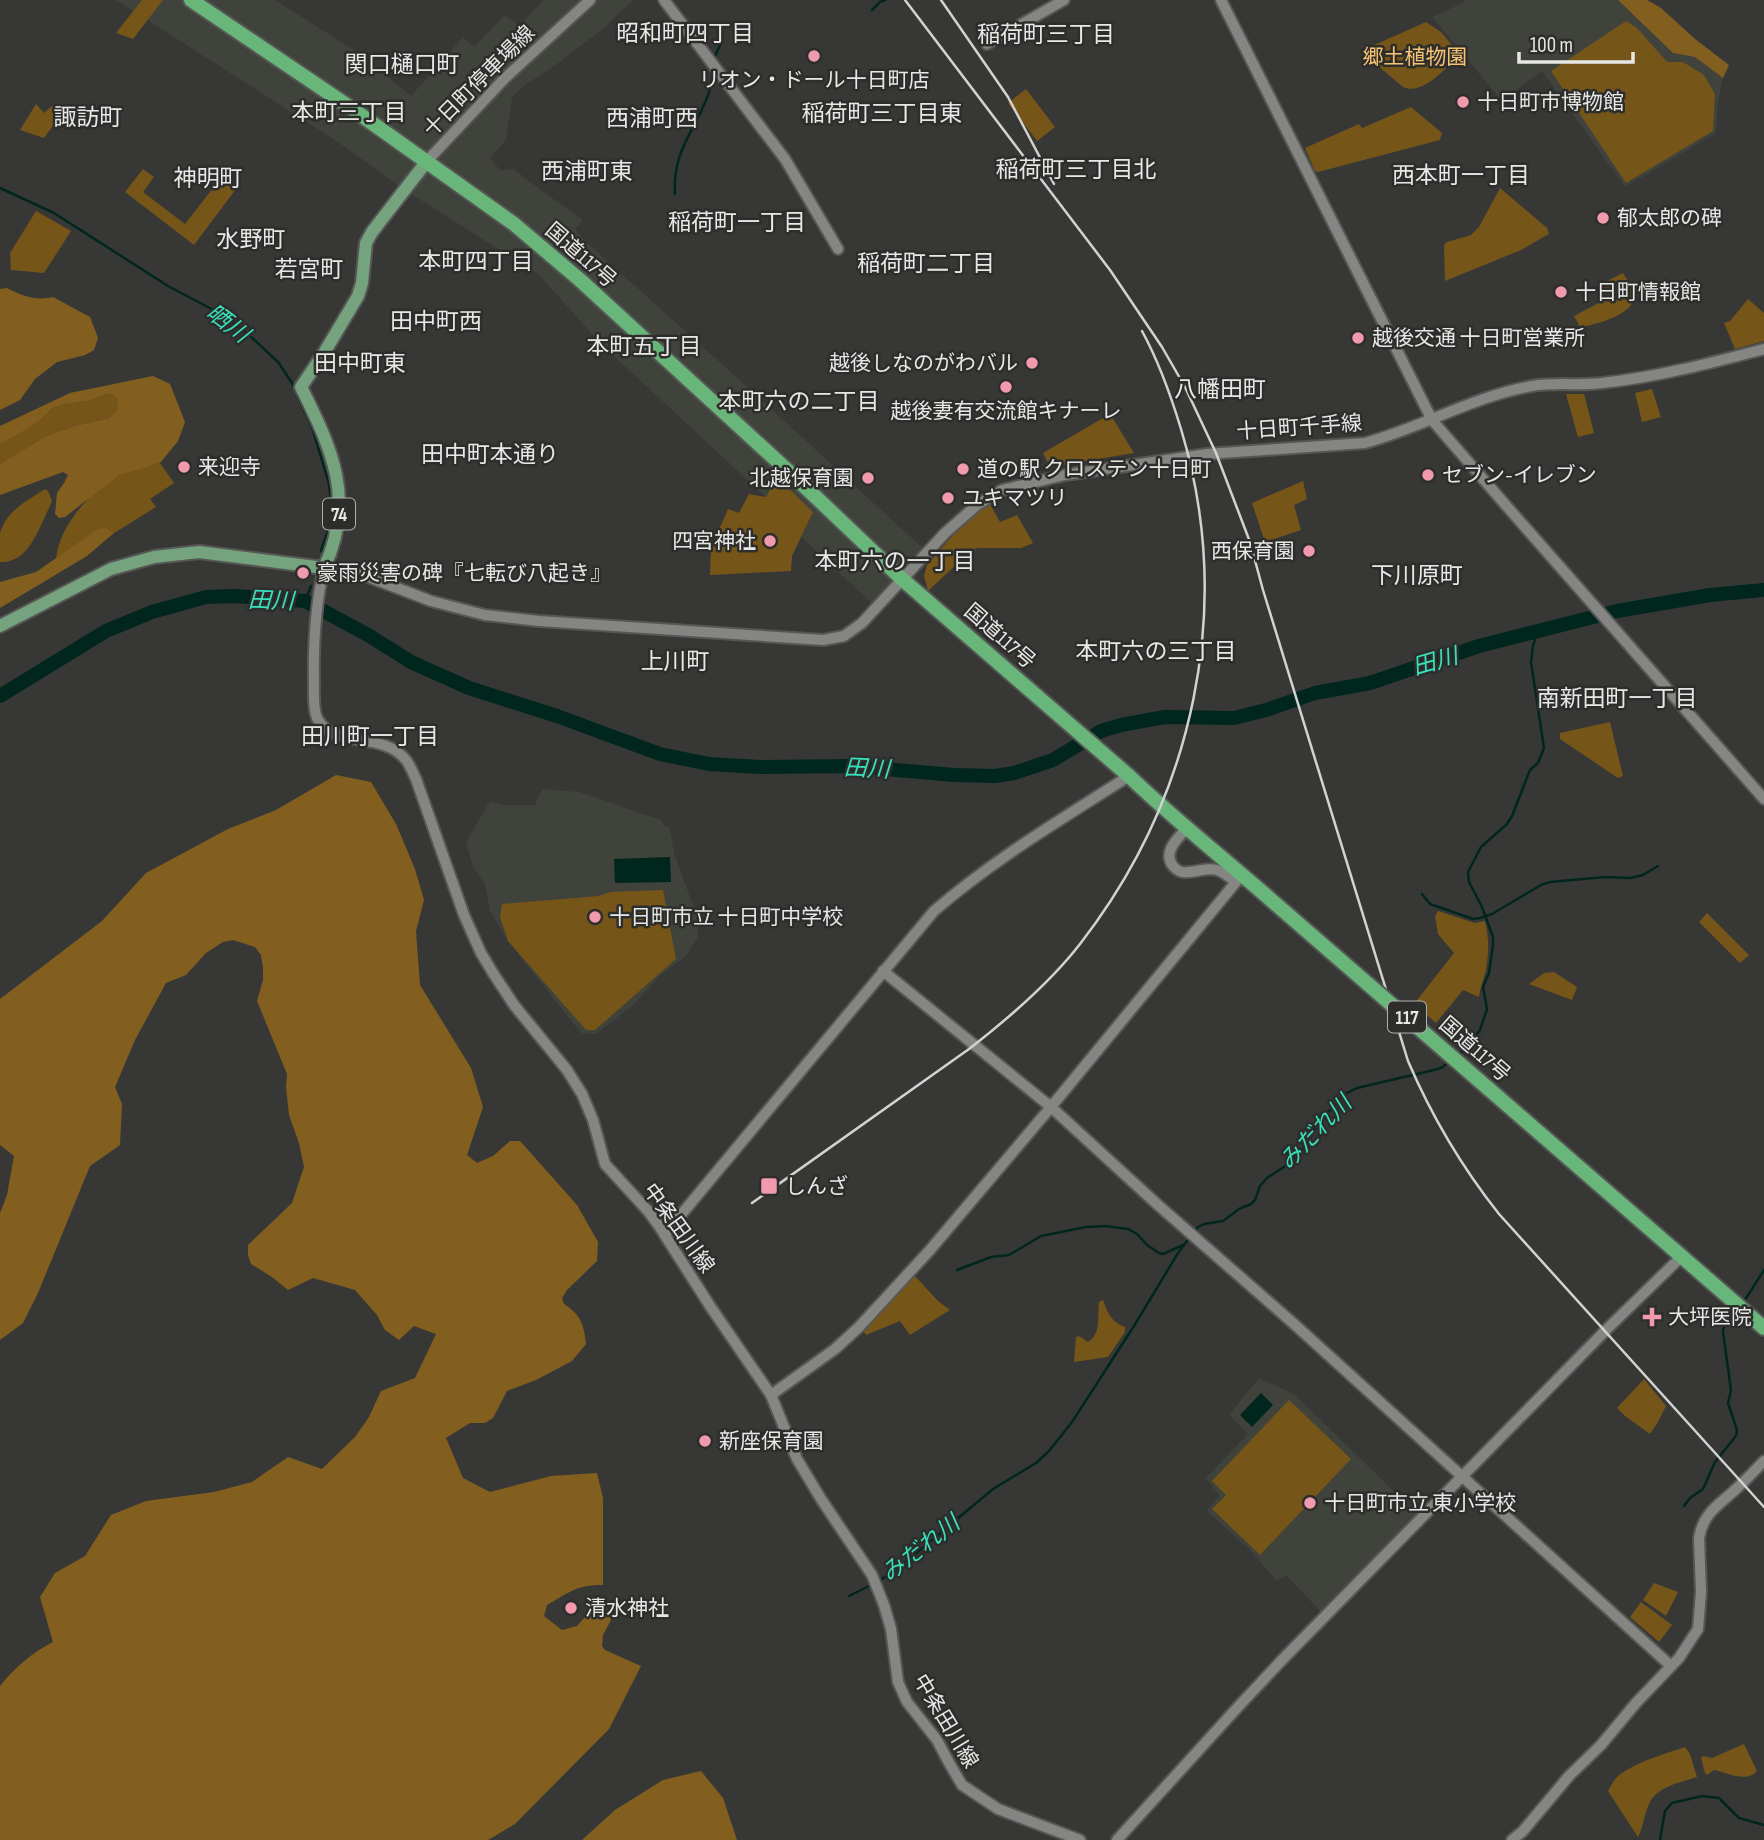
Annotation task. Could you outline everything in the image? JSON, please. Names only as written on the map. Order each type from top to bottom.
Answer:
[{"type":"highway","name":"国道117号","points":[[191,0],[357,111],[514,224],[580,280],[902,579],[1764,1328]]},
{"type":"main road","name":"74","points":[[324,568],[339,518],[337,474],[323,430],[301,387],[358,296],[366,243],[372,232],[427,161]]},
{"type":"main road","points":[[0,626],[111,569],[154,557],[199,552],[324,568]]},
{"type":"street","name":"十日町停車場線","points":[[427,161],[505,78],[590,0]]},
{"type":"street","points":[[664,0],[785,159],[838,249]]},
{"type":"street","points":[[987,44],[1064,0]]},
{"type":"street","points":[[1221,0],[1432,420],[1764,799]]},
{"type":"street","name":"十日町千手線","points":[[324,568],[366,576],[431,601],[485,615],[823,640],[844,636],[862,623],[944,533],[977,505],[1002,490],[1065,475],[1208,454],[1365,443],[1389,437],[1492,396],[1533,385],[1599,384],[1675,371],[1764,349]]},
{"type":"street","name":"中条田川線","points":[[324,568],[318,592],[313,646],[317,718],[326,729],[338,735],[384,745],[398,752],[406,760],[416,779],[464,915],[481,953],[514,1005],[567,1070],[582,1094],[605,1164],[665,1234],[771,1395],[797,1459],[878,1588],[891,1629],[898,1682],[907,1702],[937,1740],[962,1785],[998,1809],[1080,1840]]},
{"type":"street","points":[[665,1234],[934,911],[964,885],[1012,851],[1129,776]]},
{"type":"street","points":[[771,1395],[835,1349],[859,1327],[941,1239],[1236,882],[1220,871],[1212,869],[1186,873],[1172,865],[1170,850],[1187,828]]},
{"type":"street","points":[[883,971],[1051,1107],[1671,1666]]},
{"type":"street","points":[[1117,1840],[1237,1707],[1605,1331],[1681,1257]]},
{"type":"street","points":[[1512,1840],[1524,1831],[1569,1776],[1601,1745],[1679,1658],[1698,1629],[1701,1526],[1712,1509],[1764,1461]]},
{"type":"shaded area","points":[[116,0],[275,0],[357,52],[411,96],[463,37],[474,47],[505,15],[520,26],[543,0],[633,0],[604,28],[512,97],[506,140],[490,158],[501,171],[514,169],[583,220],[575,229],[586,242],[927,552],[877,608],[801,537],[813,512],[777,478],[766,497],[603,346],[539,275]]},
{"type":"shaded area","points":[[1466,0],[1618,0],[1673,53],[1695,57],[1723,78],[1716,133],[1625,187],[1542,71],[1502,101],[1432,17]]},
{"type":"shaded area","points":[[1618,0],[1647,0],[1661,8],[1729,65],[1723,78],[1695,57],[1673,53]]},
{"type":"shaded area","points":[[7,288],[29,297],[53,297],[90,317],[98,338],[94,350],[57,362],[35,379],[20,400],[0,410],[0,289]]},
{"type":"shaded area","points":[[153,376],[170,384],[185,422],[178,441],[160,463],[119,475],[65,517],[59,518],[55,514],[57,493],[68,475],[63,472],[0,495],[0,464],[46,436],[109,418],[116,411],[118,400],[114,395],[108,394],[88,401],[61,405],[53,408],[37,423],[0,444],[0,426],[70,393]]},
{"type":"shaded area","points":[[107,528],[114,533],[87,556],[0,608],[0,582],[36,572],[98,529]]},
{"type":"shaded area","points":[[336,775],[371,782],[396,824],[415,869],[424,900],[416,931],[420,985],[471,1068],[483,1107],[467,1155],[477,1163],[493,1156],[510,1141],[520,1141],[577,1205],[598,1242],[597,1261],[562,1298],[564,1304],[581,1321],[586,1344],[572,1361],[536,1380],[507,1391],[493,1418],[485,1423],[470,1423],[446,1438],[463,1478],[490,1492],[551,1476],[597,1473],[603,1498],[603,1585],[587,1586],[567,1593],[547,1605],[544,1616],[562,1630],[577,1626],[590,1611],[604,1605],[611,1620],[603,1635],[602,1646],[605,1650],[641,1666],[609,1729],[515,1824],[488,1840],[0,1840],[0,1686],[24,1661],[53,1642],[40,1597],[55,1573],[85,1556],[111,1515],[146,1501],[214,1492],[252,1482],[288,1457],[322,1469],[355,1437],[369,1417],[381,1391],[415,1378],[436,1334],[414,1326],[399,1340],[385,1330],[377,1315],[355,1290],[313,1278],[288,1290],[251,1264],[248,1245],[292,1203],[304,1167],[289,1115],[287,1074],[257,1001],[263,980],[261,955],[255,947],[233,940],[223,942],[206,953],[186,975],[166,983],[135,1040],[115,1087],[122,1104],[120,1145],[90,1166],[23,1323],[0,1340],[0,1213],[7,1195],[14,1156],[0,1145],[0,999],[102,921],[146,873],[228,829],[276,810]]},
{"type":"shaded area","name":"十日町市立 十日町中学校","points":[[542,789],[579,792],[661,820],[664,826],[670,827],[674,853],[699,922],[697,939],[686,956],[662,974],[633,1005],[596,1034],[581,1033],[508,941],[490,911],[485,884],[473,867],[466,842],[490,801],[502,805],[535,805]]},
{"type":"shaded area","points":[[670,857],[671,882],[615,883],[614,859]]},
{"type":"shaded area","name":"十日町市立 東小学校","points":[[1259,1378],[1294,1394],[1418,1515],[1322,1613],[1286,1575],[1277,1581],[1250,1550],[1207,1511],[1219,1495],[1206,1478],[1248,1434],[1229,1415]]},
{"type":"shaded area","points":[[1261,1393],[1273,1405],[1252,1427],[1240,1415]]},
{"type":"shaded area","points":[[701,1771],[723,1798],[737,1840],[582,1840],[615,1810],[663,1780]]},
{"type":"green space","points":[[142,0],[163,0],[133,39],[116,33]]},
{"type":"green space","points":[[1626,21],[1637,28],[1667,62],[1683,62],[1704,75],[1715,94],[1713,131],[1626,183],[1551,71]]},
{"type":"green space","name":"郷土植物園","points":[[1426,22],[1441,32],[1460,55],[1426,84],[1411,89],[1403,87],[1370,59],[1368,50]]},
{"type":"green space","points":[[1026,89],[1055,127],[1037,141],[1008,103]]},
{"type":"green space","points":[[36,104],[44,113],[52,106],[60,116],[44,138],[20,130]]},
{"type":"green space","points":[[1411,107],[1442,133],[1440,140],[1315,171],[1305,148],[1359,124],[1362,128]]},
{"type":"green space","points":[[143,169],[154,177],[143,192],[185,224],[221,178],[236,189],[194,245],[125,192]]},
{"type":"green space","points":[[1500,188],[1547,228],[1549,234],[1521,250],[1445,281],[1444,245],[1471,235],[1479,227]]},
{"type":"green space","points":[[36,211],[71,231],[44,273],[11,270],[10,253]]},
{"type":"green space","points":[[1623,273],[1634,293],[1629,307],[1614,317],[1580,327],[1574,316],[1610,297],[1603,283]]},
{"type":"green space","points":[[1748,299],[1764,313],[1764,341],[1735,349],[1724,323],[1730,321]]},
{"type":"green space","points":[[1652,389],[1661,417],[1642,422],[1635,393]]},
{"type":"green space","points":[[108,394],[114,395],[118,400],[116,411],[109,418],[46,436],[0,464],[2,441],[37,423],[53,408]]},
{"type":"green space","points":[[1566,394],[1584,394],[1594,433],[1578,437]]},
{"type":"green space","points":[[1110,414],[1134,453],[1050,467],[1043,453]]},
{"type":"green space","points":[[160,463],[174,483],[150,499],[156,507],[114,533],[107,528],[56,559],[58,547],[70,522],[96,491],[121,474]]},
{"type":"green space","points":[[777,477],[813,512],[792,556],[791,571],[710,575],[711,548],[728,509],[739,513],[749,494],[766,497]]},
{"type":"green space","points":[[1303,481],[1307,499],[1294,505],[1301,530],[1265,542],[1252,503]]},
{"type":"green space","points":[[45,489],[52,501],[32,543],[18,557],[0,562],[0,533],[7,518]]},
{"type":"green space","points":[[990,504],[1000,522],[1017,515],[1033,543],[1021,548],[970,550],[928,591],[924,576],[927,565],[953,535]]},
{"type":"green space","points":[[1610,722],[1623,776],[1618,778],[1560,739],[1560,733]]},
{"type":"green space","points":[[663,890],[676,959],[595,1030],[586,1030],[508,941],[500,917],[502,904],[599,896],[610,892]]},
{"type":"green space","points":[[1438,911],[1475,923],[1485,921],[1488,951],[1479,997],[1463,990],[1436,1023],[1414,1004],[1454,953],[1438,934],[1435,916]]},
{"type":"green space","points":[[1707,913],[1749,955],[1740,963],[1699,922]]},
{"type":"green space","points":[[1554,972],[1577,987],[1572,1000],[1529,984],[1544,973]]},
{"type":"green space","points":[[914,1275],[950,1310],[910,1335],[900,1321],[866,1335],[863,1330]]},
{"type":"green space","points":[[1103,1300],[1111,1316],[1125,1327],[1125,1332],[1108,1357],[1074,1362],[1076,1337],[1088,1342],[1095,1334],[1099,1302]]},
{"type":"green space","points":[[1644,1379],[1666,1406],[1650,1434],[1617,1408]]},
{"type":"green space","points":[[1289,1400],[1351,1459],[1260,1555],[1212,1509],[1226,1495],[1212,1481]]},
{"type":"green space","points":[[1654,1583],[1678,1592],[1666,1616],[1643,1600]]},
{"type":"green space","points":[[1641,1602],[1672,1625],[1659,1642],[1630,1617]]},
{"type":"green space","points":[[1744,1744],[1757,1771],[1753,1775],[1737,1776],[1714,1770],[1707,1775],[1705,1773],[1701,1758],[1703,1756],[1712,1758]]},
{"type":"green space","points":[[1685,1747],[1697,1777],[1657,1793],[1647,1808],[1638,1837],[1608,1791],[1617,1777],[1629,1769]]},
{"type":"waterway","points":[[872,10],[885,0]]},
{"type":"waterway","points":[[715,56],[722,41]]},
{"type":"waterway","points":[[675,194],[677,165],[703,108],[713,73]]},
{"type":"waterway","name":"晒川","points":[[0,188],[54,213],[168,286],[219,313],[248,334],[278,362],[292,383],[312,427],[329,484],[332,511],[321,551]]},
{"type":"waterway","name":"晒川","points":[[305,601],[311,586]]},
{"type":"waterway","name":"田川","points":[[0,696],[106,631],[152,612],[206,597],[235,596],[305,601],[411,662],[469,688],[557,716],[660,754],[709,764],[761,767],[851,766],[995,776],[1014,773],[1053,760],[1101,731],[1121,725],[1165,717],[1234,718],[1315,693],[1370,683],[1479,646],[1617,611],[1710,595],[1764,590]]},
{"type":"waterway","name":"みだれ川","points":[[1457,1056],[1480,1030],[1487,1009],[1483,987],[1489,973],[1493,945],[1493,937],[1469,882],[1468,872],[1481,847],[1507,824],[1512,816],[1530,770],[1538,763],[1544,748],[1531,662],[1538,630]]},
{"type":"waterway","points":[[1422,894],[1430,904],[1473,919],[1492,914],[1550,882],[1605,877],[1631,878],[1643,875],[1658,866]]},
{"type":"waterway","name":"みだれ川","points":[[1194,1232],[1204,1224],[1223,1221],[1251,1204],[1260,1186],[1307,1145],[1317,1124],[1345,1094],[1357,1088],[1441,1068],[1449,1062]]},
{"type":"waterway","points":[[957,1270],[991,1257],[1009,1255],[1041,1236],[1086,1227],[1128,1229],[1163,1254],[1183,1245]]},
{"type":"waterway","name":"みだれ川","points":[[877,1582],[896,1570],[993,1489],[1036,1463],[1049,1451],[1072,1422],[1190,1237]]},
{"type":"waterway","points":[[1743,1303],[1764,1270]]},
{"type":"waterway","points":[[1684,1506],[1703,1489],[1715,1462],[1736,1436],[1737,1430],[1728,1403],[1731,1390],[1723,1329],[1737,1311]]},
{"type":"waterway","name":"みだれ川","points":[[849,1596],[871,1585]]},
{"type":"waterway","points":[[1660,1840],[1665,1811],[1672,1803],[1702,1796],[1719,1798],[1739,1818],[1764,1825]]},
{"type":"railway","points":[[905,0],[1110,270],[1162,347],[1185,387],[1216,453],[1250,542],[1408,1061],[1437,1121],[1472,1178],[1499,1214],[1764,1507]]},
{"type":"railway","points":[[941,0],[1008,97],[1054,184]]},
{"type":"railway","points":[[752,1203],[969,1049],[1028,1000],[1080,944],[1119,887],[1151,827],[1176,764],[1194,698],[1203,632],[1204,564],[1197,496],[1181,429],[1164,379],[1142,331]]},
{"type":"place","name":"リオン・ドール十日町店","points":[[814,56]]},
{"type":"place","name":"十日町市博物館","points":[[1463,102]]},
{"type":"place","name":"郁太郎の碑","points":[[1603,218]]},
{"type":"place","name":"十日町情報館","points":[[1561,292]]},
{"type":"place","name":"越後交通 十日町営業所","points":[[1358,338]]},
{"type":"place","name":"越後しなのがわバル","points":[[1032,363]]},
{"type":"place","name":"越後妻有交流館キナーレ","points":[[1006,387]]},
{"type":"place","name":"来迎寺","points":[[184,467]]},
{"type":"place","name":"道の駅 クロステン十日町","points":[[963,469]]},
{"type":"place","name":"セブン-イレブン","points":[[1428,475]]},
{"type":"place","name":"北越保育園","points":[[868,478]]},
{"type":"place","name":"ユキマツリ","points":[[948,498]]},
{"type":"place","name":"四宮神社","points":[[770,541]]},
{"type":"place","name":"西保育園","points":[[1309,551]]},
{"type":"place","name":"豪雨災害の碑『七転び八起き』","points":[[303,573]]},
{"type":"place","name":"十日町市立 十日町中学校","points":[[595,917]]},
{"type":"place","name":"しんざ","points":[[769,1186]]},
{"type":"place","name":"大坪医院","points":[[1652,1317]]},
{"type":"place","name":"新座保育園","points":[[705,1441]]},
{"type":"place","name":"十日町市立 東小学校","points":[[1310,1503]]},
{"type":"place","name":"清水神社","points":[[571,1608]]},
{"type":"district","name":"昭和町四丁目","points":[[685,33]]},
{"type":"district","name":"稲荷町三丁目","points":[[1046,34]]},
{"type":"district","name":"関口樋口町","points":[[402,64]]},
{"type":"district","name":"本町三丁目","points":[[349,112]]},
{"type":"district","name":"稲荷町三丁目東","points":[[882,113]]},
{"type":"district","name":"諏訪町","points":[[88,117]]},
{"type":"district","name":"西浦町西","points":[[652,118]]},
{"type":"district","name":"稲荷町三丁目北","points":[[1076,169]]},
{"type":"district","name":"西浦町東","points":[[587,171]]},
{"type":"district","name":"西本町一丁目","points":[[1461,175]]},
{"type":"district","name":"神明町","points":[[208,178]]},
{"type":"district","name":"稲荷町一丁目","points":[[737,222]]},
{"type":"district","name":"水野町","points":[[251,239]]},
{"type":"district","name":"本町四丁目","points":[[476,261]]},
{"type":"district","name":"稲荷町二丁目","points":[[926,263]]},
{"type":"district","name":"若宮町","points":[[309,269]]},
{"type":"district","name":"田中町西","points":[[436,321]]},
{"type":"district","name":"本町五丁目","points":[[644,346]]},
{"type":"district","name":"田中町東","points":[[360,363]]},
{"type":"district","name":"八幡田町","points":[[1220,389]]},
{"type":"district","name":"本町六の二丁目","points":[[799,401]]},
{"type":"district","name":"田中町本通り","points":[[490,454]]},
{"type":"district","name":"本町六の一丁目","points":[[895,561]]},
{"type":"district","name":"下川原町","points":[[1417,575]]},
{"type":"district","name":"本町六の三丁目","points":[[1156,651]]},
{"type":"district","name":"上川町","points":[[675,661]]},
{"type":"district","name":"南新田町一丁目","points":[[1617,698]]},
{"type":"district","name":"田川町一丁目","points":[[370,736]]}]
